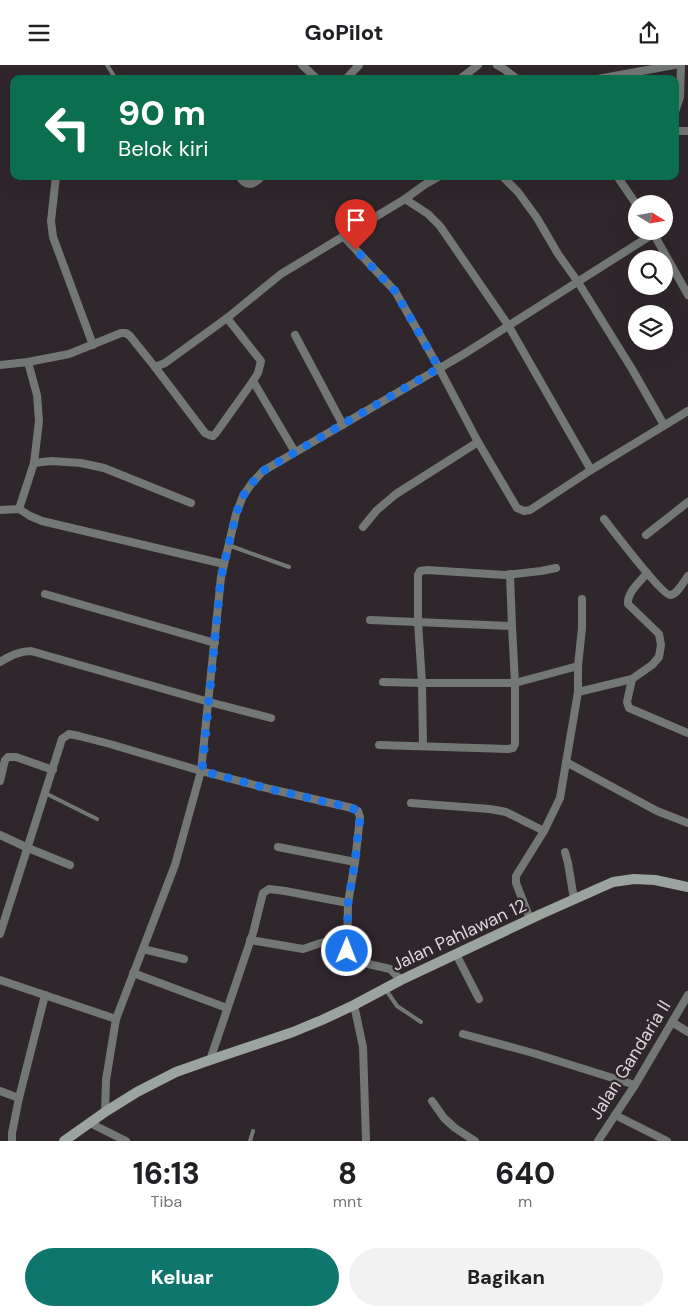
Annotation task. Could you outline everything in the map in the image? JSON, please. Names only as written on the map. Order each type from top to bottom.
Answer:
[{"type":"main road","name":"Jalan Pahlawan 12","points":[[64,1141],[137,1092],[176,1072],[294,1032],[354,1005],[401,979],[613,882],[634,879],[655,880],[688,887]]},
{"type":"street","points":[[302,65],[313,75]]},
{"type":"street","points":[[350,75],[359,65]]},
{"type":"street","points":[[465,75],[478,65]]},
{"type":"street","points":[[498,65],[512,75]]},
{"type":"street","points":[[620,75],[674,65]]},
{"type":"street","points":[[679,100],[681,65]]},
{"type":"street","points":[[56,180],[51,221],[53,237],[93,345]]},
{"type":"street","points":[[242,180],[250,184],[258,180]]},
{"type":"street","points":[[155,367],[166,363],[227,318],[280,274],[405,199],[433,180]]},
{"type":"street","points":[[506,180],[529,206],[632,369],[664,425]]},
{"type":"street","points":[[620,180],[630,195]]},
{"type":"street","points":[[405,199],[428,214],[440,226],[508,325],[591,470]]},
{"type":"street","points":[[343,236],[395,291],[478,442],[517,508],[524,511],[530,509],[688,411]]},
{"type":"street","points":[[105,1112],[106,1080],[116,1019],[175,865],[202,771],[221,577],[236,514],[243,496],[263,471],[439,368],[578,282],[640,240]]},
{"type":"street","points":[[657,240],[688,295]]},
{"type":"street","points":[[0,365],[69,354],[121,333],[126,333],[130,335],[205,433],[213,436],[253,381],[258,373],[261,361],[227,318]]},
{"type":"street","points":[[296,335],[343,425]]},
{"type":"street","points":[[19,509],[34,463],[39,421],[37,395],[28,362]]},
{"type":"street","points":[[253,381],[295,452]]},
{"type":"street","points":[[363,527],[377,510],[396,494],[478,442]]},
{"type":"street","points":[[34,463],[51,461],[81,463],[104,468],[191,503]]},
{"type":"street","points":[[646,535],[688,502]]},
{"type":"street","points":[[0,510],[19,509],[42,521],[224,563]]},
{"type":"street","points":[[604,519],[665,593],[670,595],[674,593],[688,576]]},
{"type":"street","points":[[423,746],[422,683],[418,622],[418,575],[420,571],[510,574],[556,568]]},
{"type":"street","points":[[578,692],[632,679],[656,661],[661,651],[658,634],[628,604],[630,595],[647,573]]},
{"type":"street","points":[[380,745],[513,748],[515,744],[515,683],[510,574]]},
{"type":"street","points":[[45,594],[215,643]]},
{"type":"street","points":[[530,919],[516,883],[516,876],[544,831],[560,798],[578,692],[582,599]]},
{"type":"street","points":[[370,620],[512,626]]},
{"type":"street","points":[[0,662],[23,651],[31,651],[271,718]]},
{"type":"street","points":[[383,681],[515,683],[578,666]]},
{"type":"street","points":[[632,679],[627,702],[629,708],[688,733]]},
{"type":"street","points":[[0,934],[62,739],[69,734],[202,771],[358,811],[360,817],[348,903],[348,957],[352,960],[390,969],[401,979]]},
{"type":"street","points":[[0,781],[5,760],[8,757],[16,757],[53,770]]},
{"type":"street","points":[[566,762],[657,811],[688,823]]},
{"type":"street","points":[[411,803],[490,809],[506,813],[544,831]]},
{"type":"street","points":[[0,835],[70,865]]},
{"type":"street","points":[[278,847],[355,862]]},
{"type":"street","points":[[565,852],[574,899]]},
{"type":"street","points":[[210,1060],[250,940],[262,895],[267,890],[285,891],[348,903]]},
{"type":"street","points":[[250,940],[304,949],[333,939],[347,938]]},
{"type":"street","points":[[143,949],[184,959]]},
{"type":"street","points":[[456,954],[479,999]]},
{"type":"street","points":[[133,973],[227,1008]]},
{"type":"street","points":[[0,980],[116,1019]]},
{"type":"street","points":[[12,1141],[19,1098],[45,995]]},
{"type":"street","name":"Jalan Gandaria II","points":[[598,1141],[635,1085],[688,995]]},
{"type":"street","points":[[354,1005],[363,1047],[366,1141]]},
{"type":"street","points":[[672,1022],[688,1031]]},
{"type":"street","points":[[463,1034],[533,1053],[635,1085]]},
{"type":"street","points":[[0,1091],[19,1098]]},
{"type":"street","points":[[432,1101],[444,1118],[473,1140]]},
{"type":"street","points":[[615,1115],[667,1141]]},
{"type":"street","points":[[90,1123],[126,1141]]},
{"type":"lane","points":[[228,545],[290,567]]},
{"type":"lane","points":[[45,793],[97,819]]},
{"type":"lane","points":[[385,988],[398,1006],[421,1022]]},
{"type":"lane","points":[[250,1141],[253,1131]]},
{"type":"route","points":[[347,951],[348,903],[360,817],[358,811],[202,771],[221,577],[236,514],[243,496],[263,471],[439,368],[395,291],[356,250]]}]
